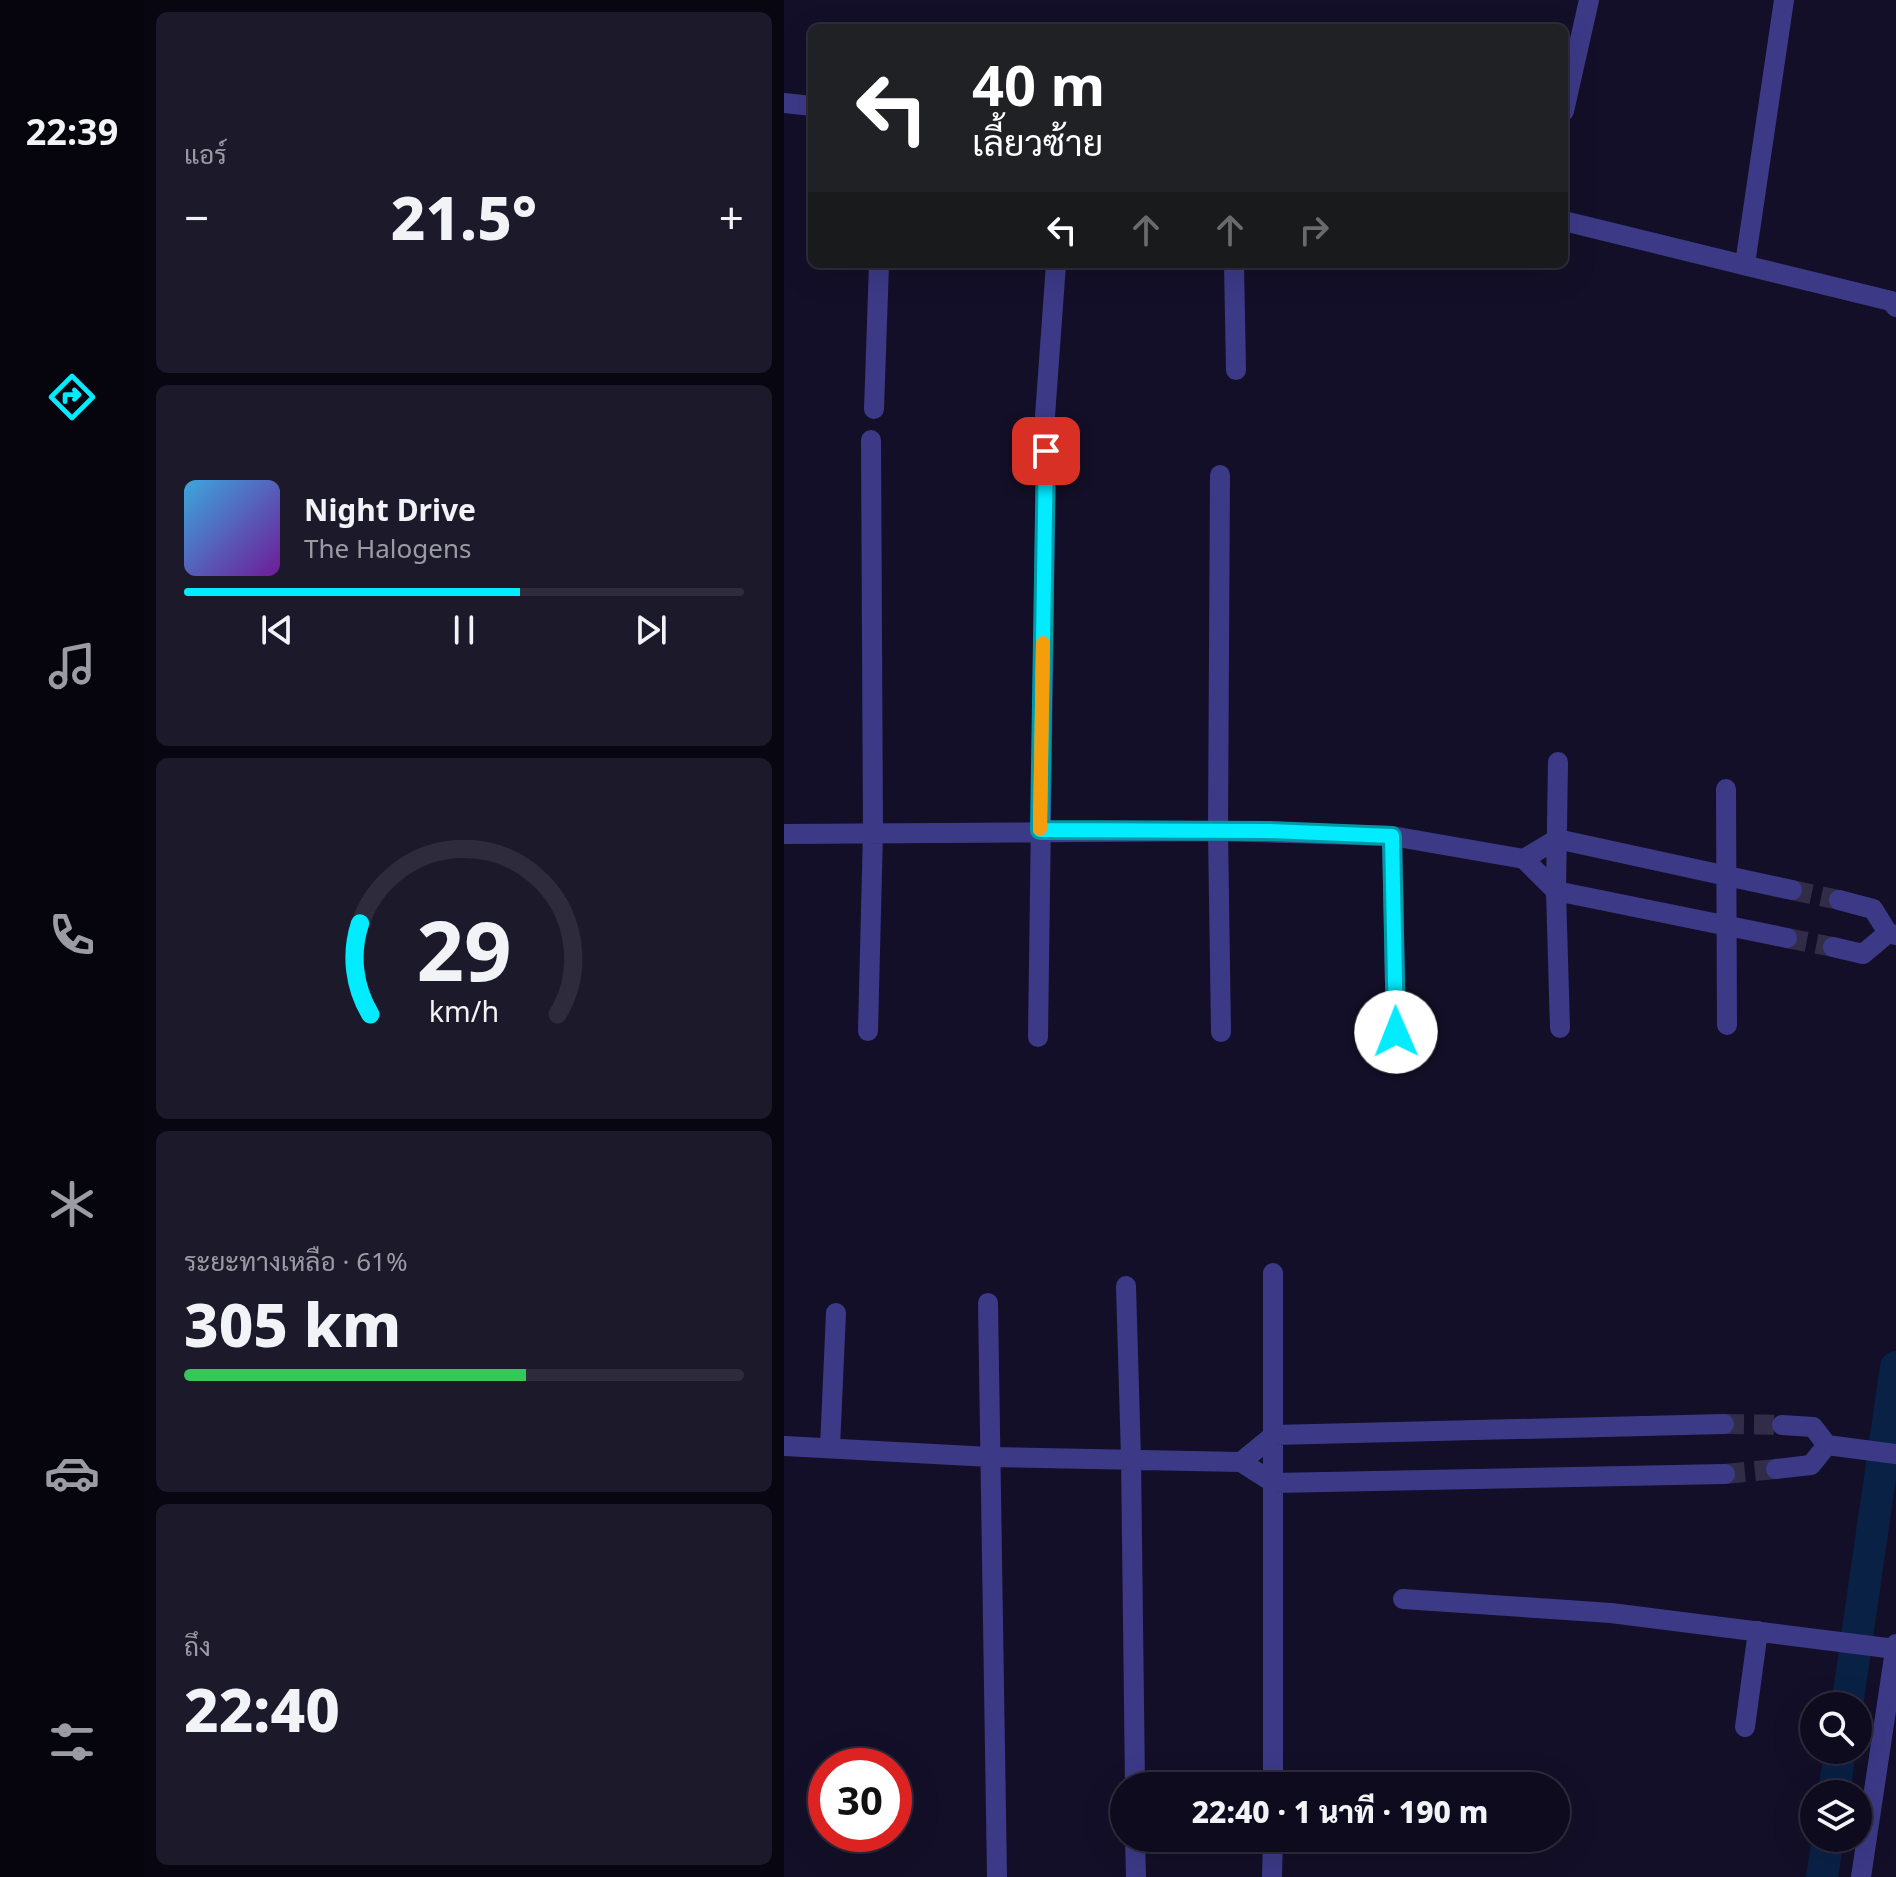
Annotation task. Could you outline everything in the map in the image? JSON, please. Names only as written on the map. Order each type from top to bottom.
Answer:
[{"type":"street","points":[[1568,93],[1589,0]]},
{"type":"street","points":[[1745,264],[1784,0]]},
{"type":"street","points":[[784,103],[808,106]]},
{"type":"street","points":[[1568,222],[1894,303]]},
{"type":"street","points":[[874,409],[879,268]]},
{"type":"street","points":[[1045,416],[1056,268]]},
{"type":"street","points":[[1234,268],[1236,370]]},
{"type":"street","points":[[868,1031],[873,832],[871,440]]},
{"type":"street","points":[[1038,1037],[1046,451]]},
{"type":"street","points":[[1220,475],[1218,831],[1221,1032]]},
{"type":"street","points":[[1558,762],[1556,891],[1560,1028]]},
{"type":"street","points":[[1726,789],[1727,1025]]},
{"type":"street","points":[[784,834],[1040,830],[1392,836],[1524,859],[1556,891],[1787,938]]},
{"type":"street","points":[[1392,836],[1396,1032]]},
{"type":"street","points":[[1524,859],[1557,839],[1792,890]]},
{"type":"street","points":[[1833,947],[1863,954],[1892,934],[1873,909],[1839,900]]},
{"type":"street","points":[[1273,1273],[1273,1772]]},
{"type":"street","points":[[1126,1286],[1135,1772]]},
{"type":"street","points":[[988,1303],[997,1877]]},
{"type":"street","points":[[830,1447],[836,1313]]},
{"type":"street","points":[[1241,1462],[1274,1435],[1724,1424]]},
{"type":"street","points":[[1782,1425],[1813,1427],[1834,1445],[1895,1454]]},
{"type":"street","points":[[1776,1469],[1811,1465],[1834,1445]]},
{"type":"street","points":[[784,1446],[990,1457],[1241,1462],[1274,1483],[1725,1474]]},
{"type":"street","points":[[1403,1599],[1611,1613],[1896,1647],[1861,1877]]},
{"type":"street","points":[[1745,1727],[1758,1631]]},
{"type":"street","points":[[1135,1852],[1136,1877]]},
{"type":"street","points":[[1272,1877],[1273,1852]]},
{"type":"waterway","points":[[1849,1692],[1896,1367]]},
{"type":"waterway","points":[[1836,1780],[1838,1764]]},
{"type":"waterway","points":[[1822,1877],[1826,1852]]},
{"type":"tunnel","points":[[1792,890],[1839,900]]},
{"type":"tunnel","points":[[1787,938],[1833,947]]},
{"type":"tunnel","points":[[1724,1424],[1782,1425]]},
{"type":"tunnel","points":[[1725,1474],[1776,1469]]},
{"type":"slow traffic","points":[[1040,829],[1043,643]]},
{"type":"route","points":[[1046,451],[1040,830],[1269,831],[1392,836],[1396,1032]]}]
